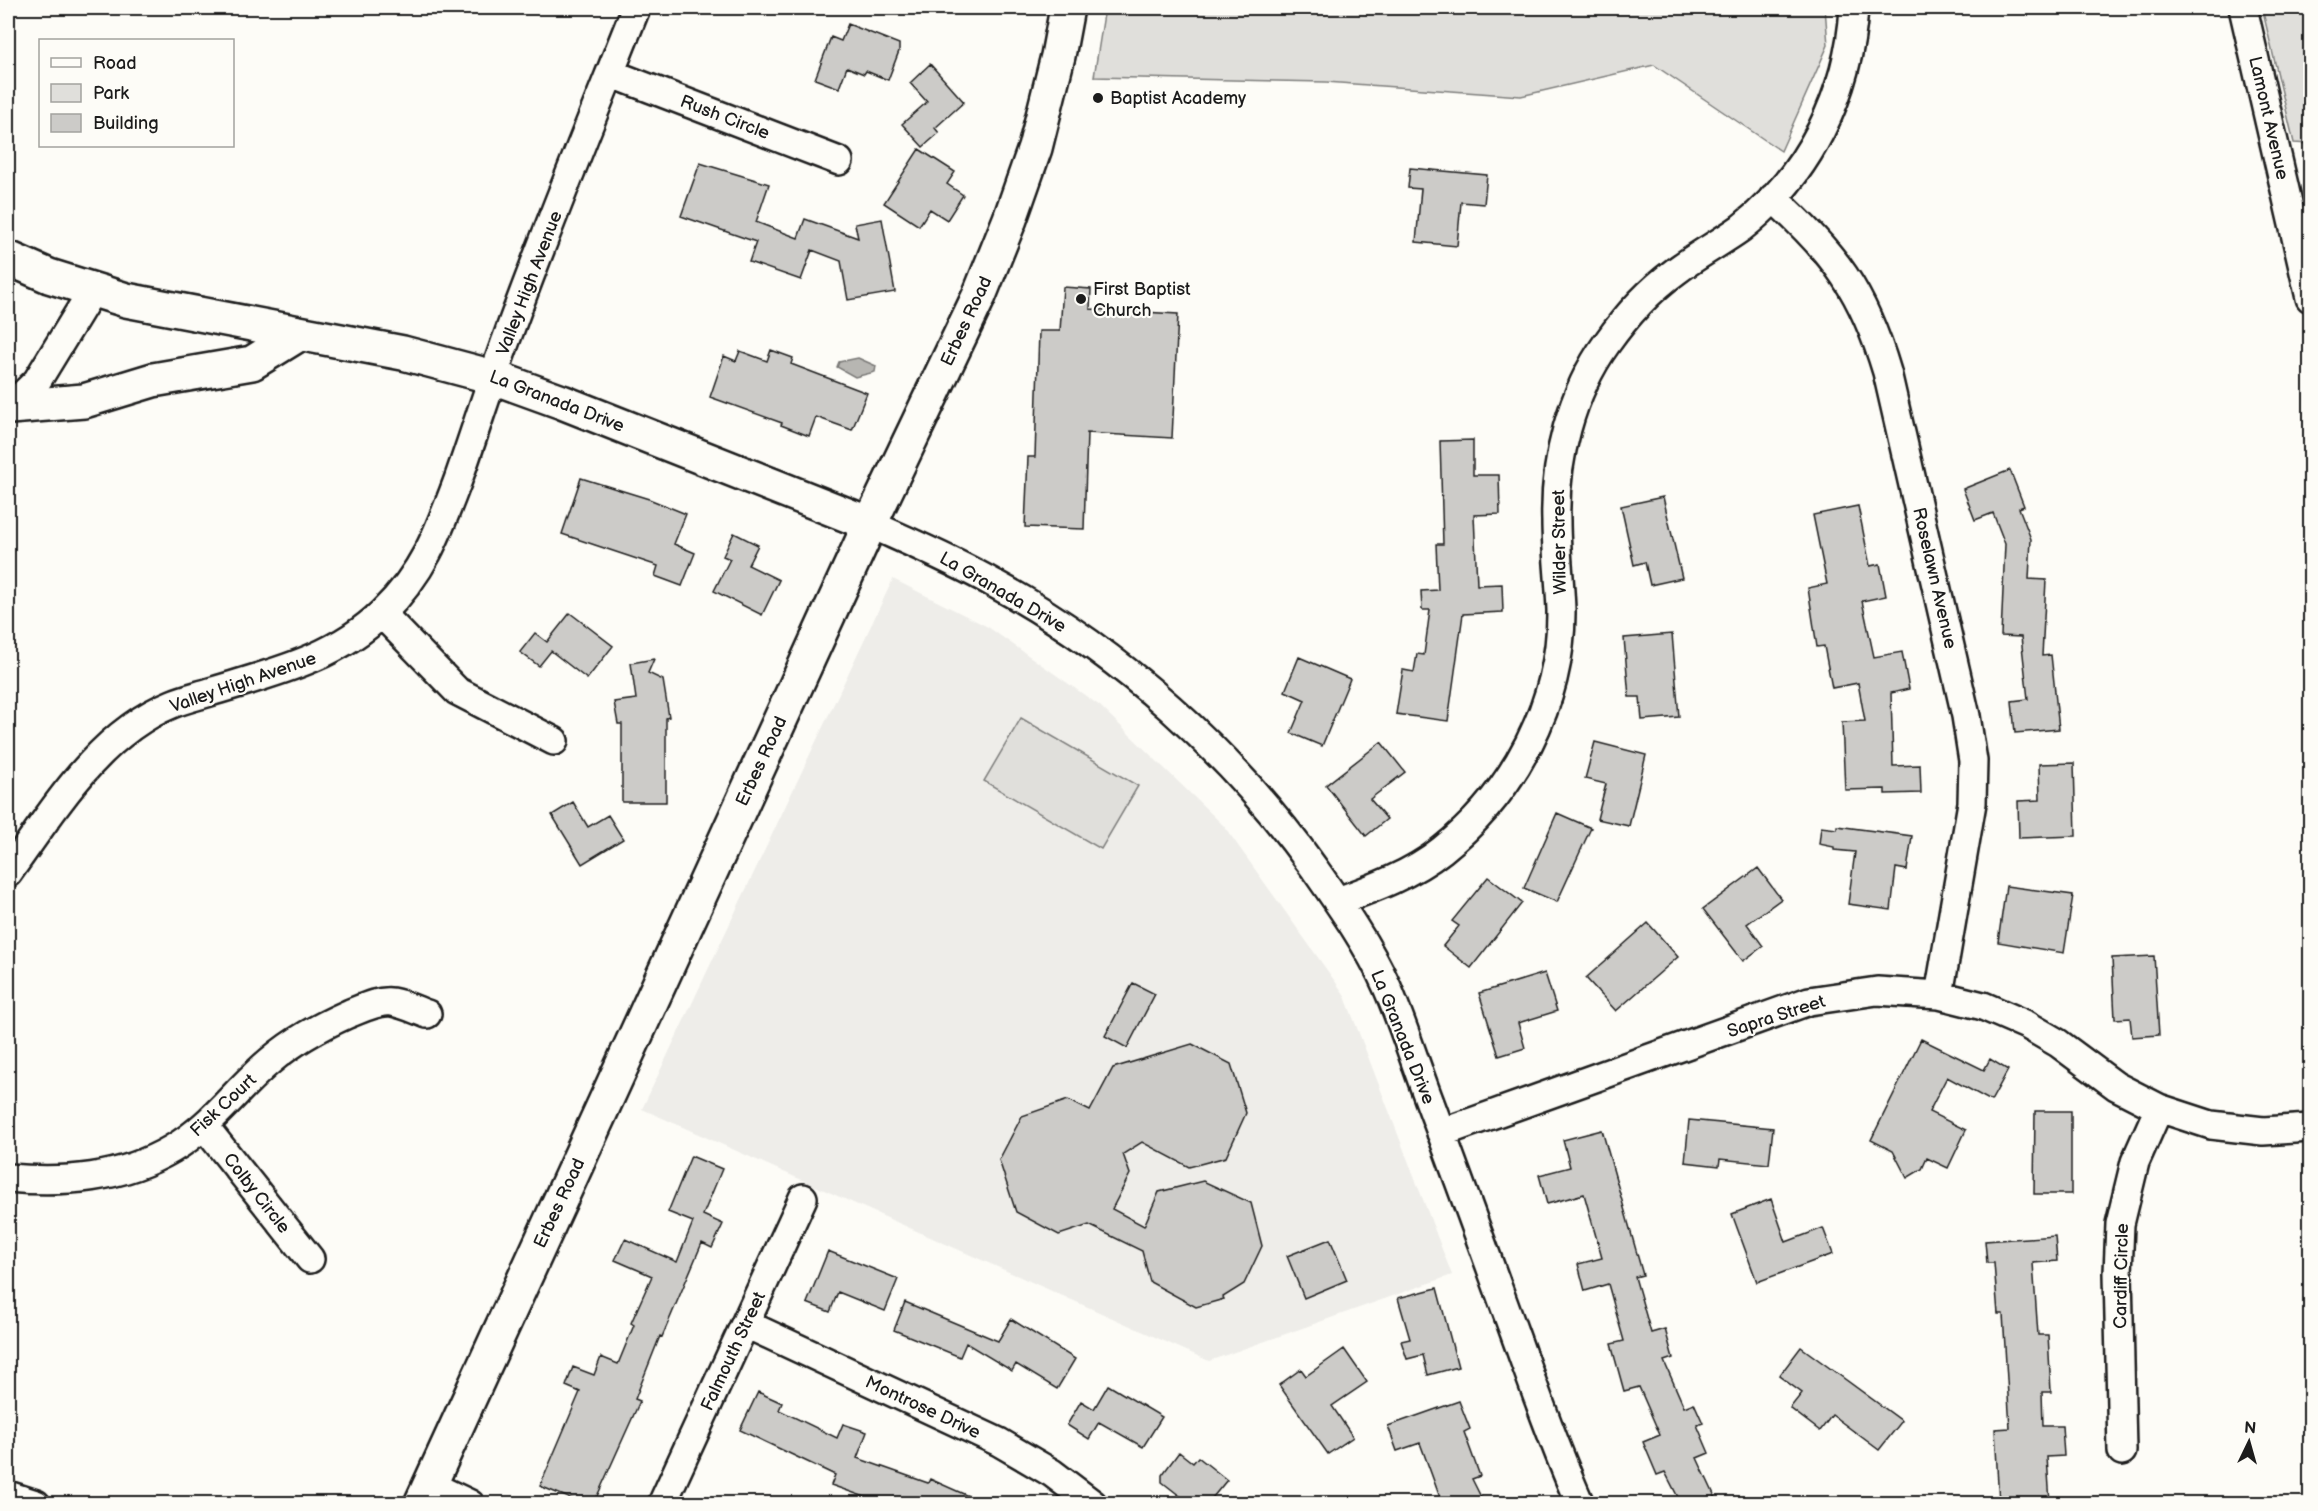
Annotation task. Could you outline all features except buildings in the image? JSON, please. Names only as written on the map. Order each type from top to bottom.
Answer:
[{"type":"main road","name":"Erbes Road","points":[[425,1494],[870,524],[979,296],[1035,148],[1058,56],[1067,8]]},
{"type":"main road","name":"La Granada Drive","points":[[8,258],[92,291],[126,300],[403,353],[493,377],[870,524]]},
{"type":"main road","points":[[9,408],[84,401],[153,380],[252,363],[299,334]]},
{"type":"street","name":"Valley High Avenue","points":[[8,873],[76,780],[105,749],[136,724],[171,704],[317,658],[347,643],[382,614],[409,584],[437,538],[480,420],[493,377],[636,8]]},
{"type":"street","name":"Wilder Street","points":[[1338,902],[1392,881],[1441,851],[1482,814],[1518,766],[1543,712],[1556,662],[1561,612],[1556,520],[1557,484],[1565,437],[1581,390],[1606,344],[1644,298],[1675,272],[1741,227],[1773,198],[1806,157],[1827,118],[1842,80],[1852,38],[1854,8]]},
{"type":"street","name":"Lamont Avenue","points":[[2243,8],[2310,298]]},
{"type":"street","name":"Rush Circle","points":[[610,73],[839,161]]},
{"type":"street","name":"Roselawn Avenue","points":[[1773,198],[1810,231],[1837,262],[1859,297],[1876,336],[1887,372],[1966,716],[1972,761],[1972,803],[1939,995]]},
{"type":"street","points":[[9,408],[38,381],[92,291]]},
{"type":"street","name":"La Granada Drive","points":[[870,524],[940,555],[998,585],[1070,630],[1132,676],[1187,723],[1242,779],[1292,838],[1338,902],[1387,986],[1565,1469],[1581,1503]]},
{"type":"street","points":[[382,614],[457,691],[554,741]]},
{"type":"street","name":"Sapra Street","points":[[1441,1133],[1809,1001],[1876,991],[1939,995],[1983,1006],[2027,1024],[2058,1043],[2116,1086],[2159,1108],[2211,1125],[2263,1131],[2310,1128]]},
{"type":"street","name":"Fisk Court","points":[[8,1178],[66,1180],[88,1178],[128,1169],[171,1150],[205,1127],[269,1062],[309,1032],[365,1007],[390,1002],[427,1014]]},
{"type":"street","name":"Cardiff Circle","points":[[2122,1450],[2118,1273],[2120,1224],[2134,1162],[2159,1108]]},
{"type":"street","name":"Colby Circle","points":[[205,1127],[310,1259]]},
{"type":"street","name":"Falmouth Street","points":[[662,1503],[803,1198]]},
{"type":"street","name":"Montrose Drive","points":[[746,1324],[999,1443],[1052,1473],[1093,1503]]},
{"type":"street","points":[[425,1494],[470,1503]]},
{"type":"street","points":[[8,1495],[36,1503]]},
{"type":"shaded area","points":[[858,358],[876,366],[875,372],[855,377],[837,367],[839,362]]},
{"type":"shaded area","points":[[893,579],[988,627],[1100,706],[1224,826],[1344,994],[1452,1275],[1209,1361],[642,1109]]},
{"type":"green space","points":[[1105,8],[1825,8],[1828,45],[1781,151],[1654,65],[1521,96],[1326,82],[1094,77]]},
{"type":"green space","points":[[2262,8],[2310,8],[2310,144],[2294,143]]},
{"type":"green space","points":[[1021,718],[1138,786],[1101,849],[984,781]]},
{"type":"place","name":"Baptist Academy","points":[[1098,98]]},
{"type":"place","name":"First Baptist Church","points":[[1081,299]]}]
